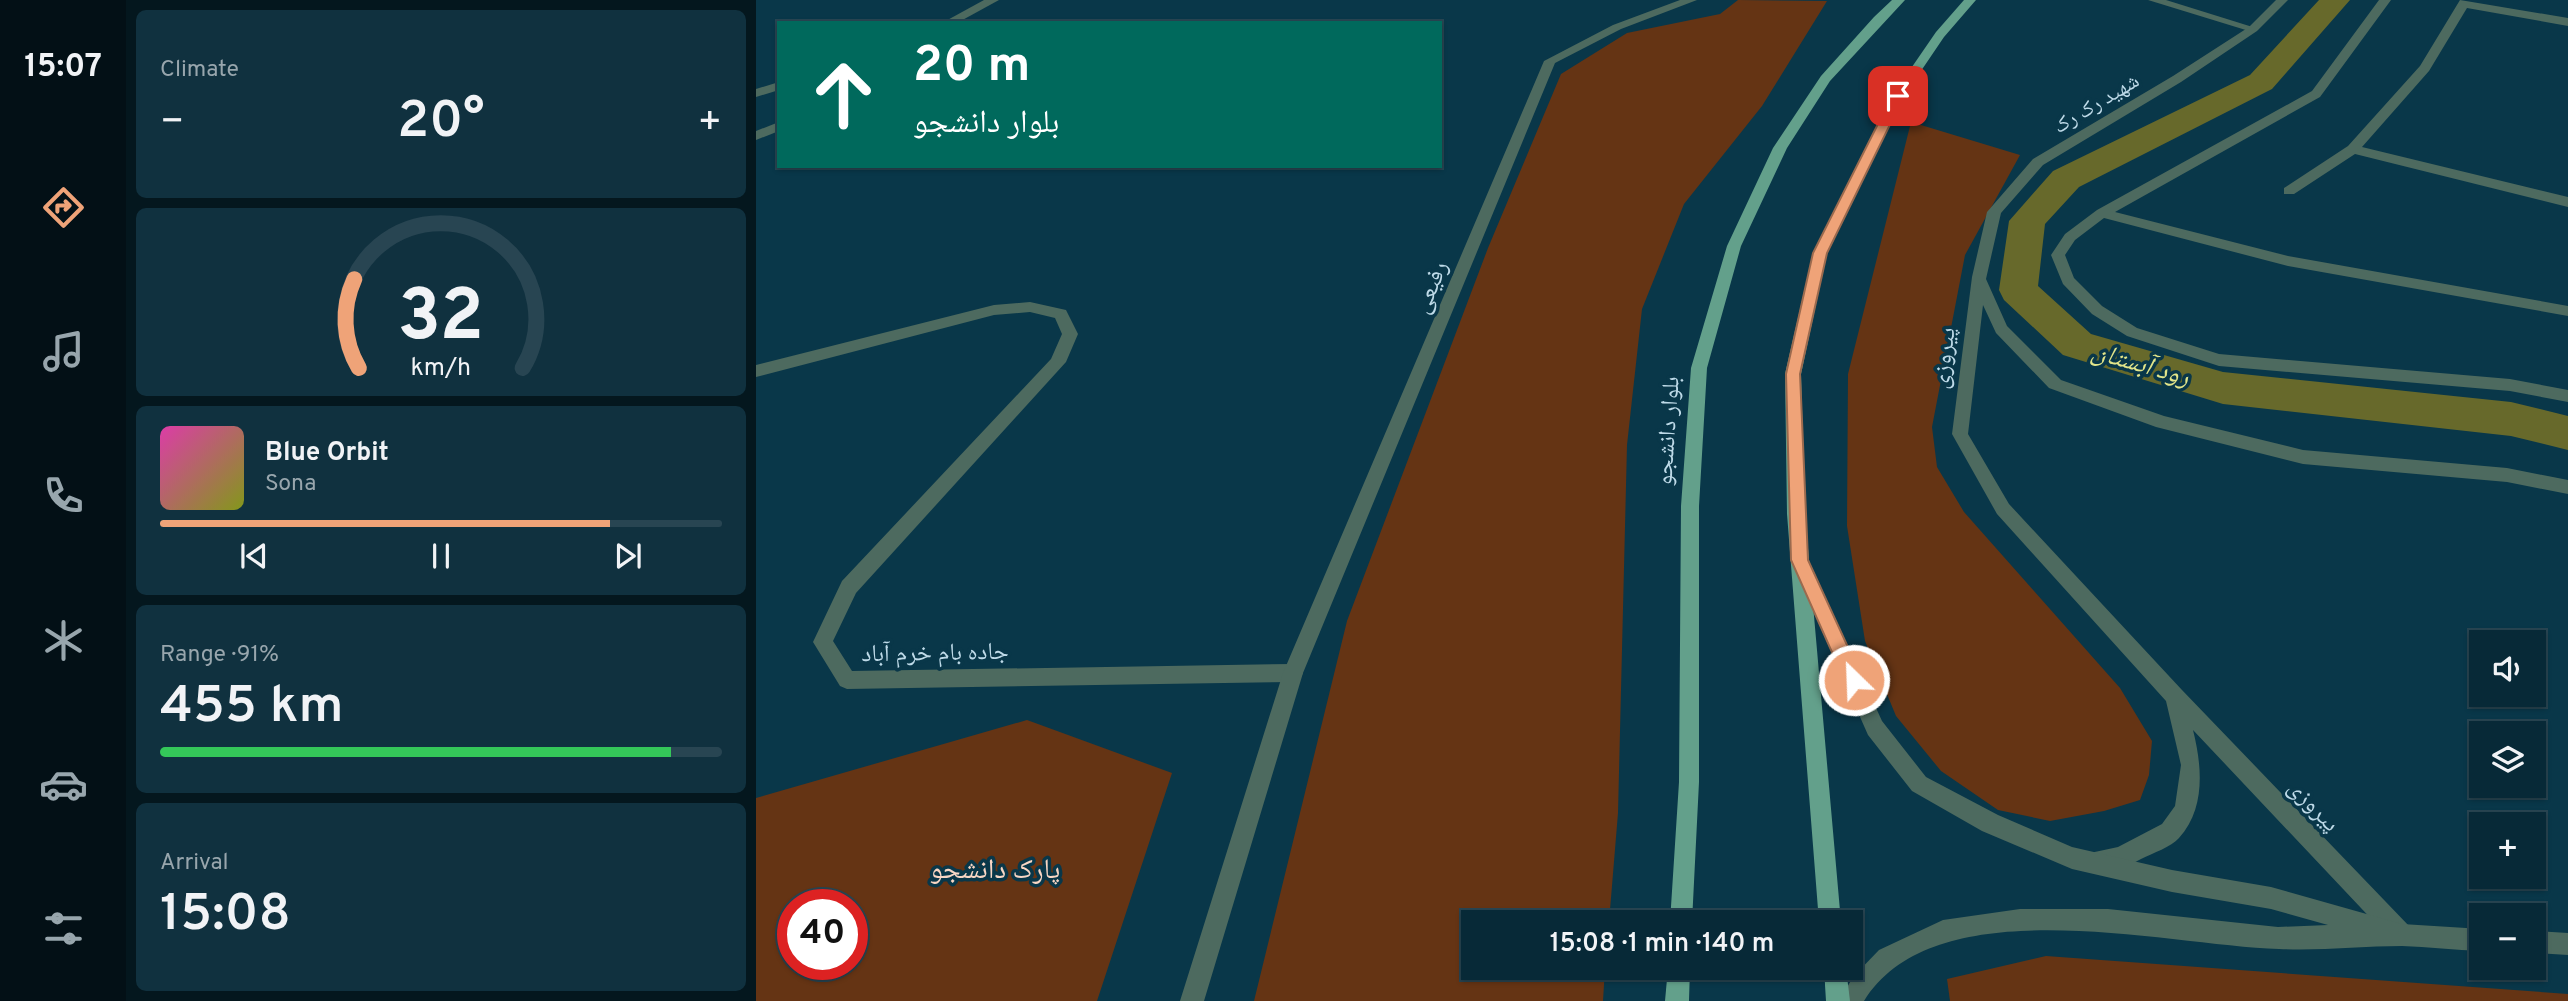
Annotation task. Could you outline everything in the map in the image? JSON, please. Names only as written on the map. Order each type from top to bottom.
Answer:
[{"type":"main road","name":"بلوار دانشجو","points":[[1682,910],[1689,782],[1690,506],[1699,368],[1734,246],[1780,148],[1825,79],[1878,19],[1899,0]]},
{"type":"main road","points":[[1829,910],[1800,560],[1793,374],[1820,253],[1898,96],[1940,35],[1970,0]]},
{"type":"main road","points":[[1677,1001],[1678,980]]},
{"type":"main road","points":[[1836,980],[1838,1001]]},
{"type":"street","points":[[952,21],[993,0]]},
{"type":"street","name":"رفیعی","points":[[1293,673],[1550,61],[1618,27],[1691,0]]},
{"type":"street","points":[[2154,0],[2253,29]]},
{"type":"street","name":"شهید رک رک","points":[[1979,277],[1994,212],[2038,162],[2177,79],[2253,29],[2282,0]]},
{"type":"street","points":[[2385,0],[2316,93],[2102,213],[2070,237],[2058,255],[2068,280],[2097,310],[2132,332],[2219,360],[2510,385],[2568,396]]},
{"type":"street","points":[[2289,191],[2353,149],[2425,68],[2465,2],[2568,22]]},
{"type":"street","points":[[756,93],[777,87]]},
{"type":"street","points":[[756,136],[777,127]]},
{"type":"street","points":[[2353,149],[2568,202]]},
{"type":"street","points":[[2102,213],[2288,261],[2568,311]]},
{"type":"street","points":[[1979,277],[2001,329],[2055,384],[2162,422],[2303,457],[2507,475],[2568,487]]},
{"type":"street","name":"پیروزی","points":[[1979,277],[1960,434],[2003,509],[2175,697],[2402,935]]},
{"type":"street","name":"جاده بام خرم آباد","points":[[756,371],[994,310],[1030,307],[1061,314],[1070,334],[1058,362],[849,587],[823,642],[846,680],[1293,673]]},
{"type":"street","points":[[1800,560],[1875,728],[1919,784],[1990,823],[2087,862],[2172,881],[2271,898],[2402,935]]},
{"type":"street","points":[[1192,1001],[1293,673]]},
{"type":"street","points":[[2087,862],[2120,858],[2170,832],[2185,810],[2191,765],[2175,697]]},
{"type":"street","points":[[1851,1001],[1861,985],[1887,958],[1943,931],[2020,920],[2108,920],[2278,938],[2402,935],[2469,939]]},
{"type":"street","points":[[2546,943],[2568,944]]},
{"type":"green space","points":[[1738,0],[1827,1],[1762,106],[1684,204],[1642,309],[1627,445],[1618,813],[1610,910],[1461,910],[1461,980],[1604,980],[1603,1001],[1254,1001],[1347,621],[1488,248],[1561,74],[1627,33],[1720,14]]},
{"type":"green space","points":[[1911,122],[2020,155],[1965,255],[1932,427],[1937,467],[1964,512],[2120,688],[2152,741],[2149,775],[2140,800],[2104,811],[2050,821],[1998,810],[1941,771],[1896,716],[1865,641],[1847,526],[1848,374]]},
{"type":"green space","name":"پارک دانشجو","points":[[1027,720],[1172,773],[1097,1001],[756,1001],[756,798]]},
{"type":"green space","points":[[2046,956],[2568,994],[2568,1001],[1950,1001],[1947,979]]},
{"type":"waterway","name":"رود آبستان","points":[[2335,0],[2261,82],[2066,179],[2027,221],[2018,290],[2077,345],[2223,388],[2511,419],[2568,433]]},
{"type":"route","points":[[1854,680],[1800,560],[1796,514],[1793,374],[1820,253],[1898,96]]}]
